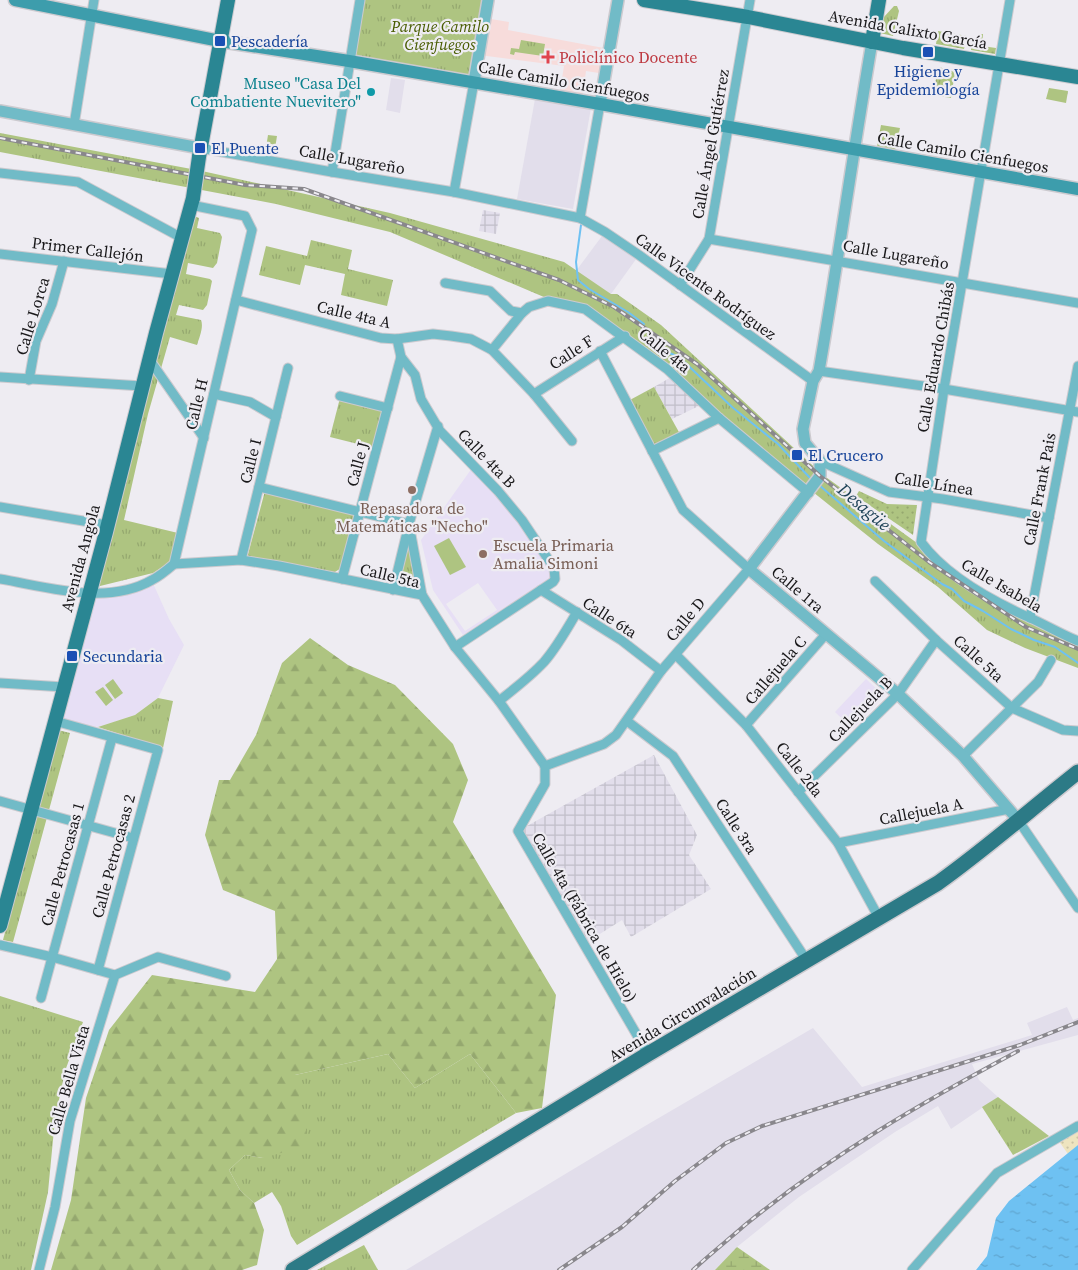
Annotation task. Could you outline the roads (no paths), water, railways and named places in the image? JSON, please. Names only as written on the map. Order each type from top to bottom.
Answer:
[{"type":"highway","name":"Avenida Circunvalación","points":[[293,1270],[648,1054],[938,883],[976,856],[1014,814],[1078,772]]},
{"type":"main road","name":"Calle Camilo Cienfuegos","points":[[15,0],[220,41],[474,82],[1078,189]]},
{"type":"main road","points":[[192,202],[228,0]]},
{"type":"main road","name":"Avenida Calixto García","points":[[644,0],[748,17],[872,42],[1078,77]]},
{"type":"main road","points":[[872,42],[879,0]]},
{"type":"main road","name":"Avenida Angola","points":[[1,921],[108,525],[149,359],[192,202]]},
{"type":"street","points":[[74,125],[94,0]]},
{"type":"street","points":[[332,172],[360,0]]},
{"type":"street","points":[[454,192],[488,0]]},
{"type":"street","points":[[580,218],[618,0]]},
{"type":"street","name":"Calle Ángel Gutiérrez","points":[[680,286],[709,239],[750,0]]},
{"type":"street","name":"Calle Eduardo Chibás","points":[[921,542],[944,390],[1010,0]]},
{"type":"street","points":[[813,487],[820,476],[820,461],[805,443],[803,429],[816,376],[838,261],[853,149],[872,42]]},
{"type":"street","name":"Calle Lugareño","points":[[0,111],[74,125],[200,153],[454,192],[580,218]]},
{"type":"street","points":[[0,174],[78,182],[182,238]]},
{"type":"street","name":"Calle H","points":[[174,564],[252,230],[245,216],[192,202]]},
{"type":"street","name":"Calle Vicente Rodríguez","points":[[580,218],[604,232],[680,286],[816,376],[944,390],[1074,411]]},
{"type":"street","name":"Calle Lugareño","points":[[709,239],[1078,303]]},
{"type":"street","name":"Primer Callejón","points":[[0,254],[172,274]]},
{"type":"street","name":"Calle Lorca","points":[[29,380],[36,341],[52,304],[64,261]]},
{"type":"street","points":[[445,283],[490,291],[511,311],[522,313]]},
{"type":"street","name":"Calle 4ta A","points":[[236,300],[381,338],[397,339],[433,334],[471,339],[492,350],[534,394],[572,441]]},
{"type":"street","name":"Calle 4ta","points":[[492,350],[529,307],[548,301],[585,309],[667,369],[719,418],[813,487]]},
{"type":"street","name":"Calle F","points":[[534,394],[624,336]]},
{"type":"street","name":"Calle 4ta B","points":[[397,339],[401,357],[415,375],[421,400],[444,435],[470,460],[505,499],[522,520],[554,568],[555,578],[553,582],[541,590]]},
{"type":"street","name":"Calle 1ra","points":[[600,351],[683,510],[749,569],[898,694],[963,756],[1014,814]]},
{"type":"street","name":"Calle J","points":[[342,579],[401,357]]},
{"type":"street","points":[[149,359],[204,438]]},
{"type":"street","name":"Calle Frank Pais","points":[[1030,618],[1049,518],[1074,411],[1078,366]]},
{"type":"street","name":"Calle I","points":[[241,560],[288,368]]},
{"type":"street","points":[[0,377],[142,386]]},
{"type":"street","points":[[214,394],[250,402],[276,417]]},
{"type":"street","points":[[340,396],[388,408]]},
{"type":"street","points":[[652,451],[719,418]]},
{"type":"street","points":[[393,590],[409,524],[438,426]]},
{"type":"street","name":"Calle Línea","points":[[820,461],[889,492],[1049,518]]},
{"type":"street","points":[[259,487],[409,524]]},
{"type":"street","name":"Calle D","points":[[545,766],[604,744],[616,735],[661,671],[749,569],[813,487]]},
{"type":"street","points":[[0,506],[108,525]]},
{"type":"street","points":[[409,524],[422,595]]},
{"type":"street","name":"Calle Isabela","points":[[921,542],[927,552],[951,574],[1012,610],[1078,641]]},
{"type":"street","name":"Calle 5ta","points":[[174,564],[241,560],[422,595],[456,648],[499,701],[545,766]]},
{"type":"street","points":[[0,579],[89,594],[121,592],[152,581],[174,564]]},
{"type":"street","name":"Calle 5ta","points":[[875,581],[936,640],[1012,708],[1063,730],[1078,731]]},
{"type":"street","points":[[456,648],[541,590]]},
{"type":"street","name":"Calle 6ta","points":[[541,590],[621,640],[661,671]]},
{"type":"street","points":[[499,701],[529,677],[544,662],[557,646],[577,612]]},
{"type":"street","name":"Callejuela C","points":[[746,725],[826,634]]},
{"type":"street","name":"Callejuela B","points":[[798,792],[898,694],[936,640]]},
{"type":"street","name":"Calle 2da","points":[[676,655],[746,725],[838,843],[879,918]]},
{"type":"street","points":[[963,756],[1038,682],[1051,660]]},
{"type":"street","points":[[0,683],[64,687]]},
{"type":"street","points":[[55,721],[112,738]]},
{"type":"street","name":"Calle 3ra","points":[[627,721],[673,756],[807,961]]},
{"type":"street","name":"Calle Petrocasas 2","points":[[98,970],[158,750],[112,738]]},
{"type":"street","name":"Calle Petrocasas 1","points":[[40,998],[112,738]]},
{"type":"street","name":"Calle 4ta (Fábrica de Hielo)","points":[[545,766],[545,784],[518,831],[648,1054]]},
{"type":"street","points":[[0,801],[133,838]]},
{"type":"street","points":[[1014,814],[1078,908]]},
{"type":"street","name":"Callejuela A","points":[[838,843],[1014,814]]},
{"type":"street","points":[[0,945],[52,957],[115,975],[158,957],[226,976]]},
{"type":"street","name":"Calle Bella Vista","points":[[39,1270],[54,1207],[70,1121],[115,975]]},
{"type":"street","points":[[912,1270],[997,1173],[1078,1126]]},
{"type":"water","points":[[1078,1145],[1078,1270],[976,1270],[987,1256],[996,1218],[1009,1201]]},
{"type":"waterway","name":"Desagüe","points":[[581,225],[576,262],[578,280],[644,324]]},
{"type":"waterway","name":"Desagüe","points":[[655,340],[667,352],[679,357],[732,407],[778,444],[811,479]]},
{"type":"waterway","name":"Desagüe","points":[[819,485],[884,541],[942,584],[952,589],[964,601],[1011,629],[1055,647],[1078,663]]},
{"type":"railway","points":[[0,138],[245,185],[304,189],[559,280],[614,307],[697,364],[820,476],[929,562],[1026,627],[1078,649]]},
{"type":"railway","points":[[559,1270],[622,1227],[675,1181],[726,1143],[762,1126],[1020,1045],[1078,1022]]},
{"type":"railway","points":[[693,1270],[777,1200],[844,1153],[912,1110],[1018,1051]]},
{"type":"place","name":"Pescadería","points":[[220,41]]},
{"type":"place","name":"Higiene y Epidemiología","points":[[928,52]]},
{"type":"place","name":"Policlínico Docente","points":[[548,57]]},
{"type":"place","name":"Museo \"Casa Del Combatiente Nuevitero\"","points":[[371,92]]},
{"type":"place","name":"El Puente","points":[[200,148]]},
{"type":"place","name":"El Crucero","points":[[797,455]]},
{"type":"place","name":"Repasadora de Matemáticas \"Necho\"","points":[[412,490]]},
{"type":"place","name":"Escuela Primaria Amalia Simoni","points":[[483,554]]},
{"type":"place","name":"Secundaria","points":[[72,656]]},
{"type":"park label","name":"Parque Camilo Cienfuegos","points":[[440,35]]}]
